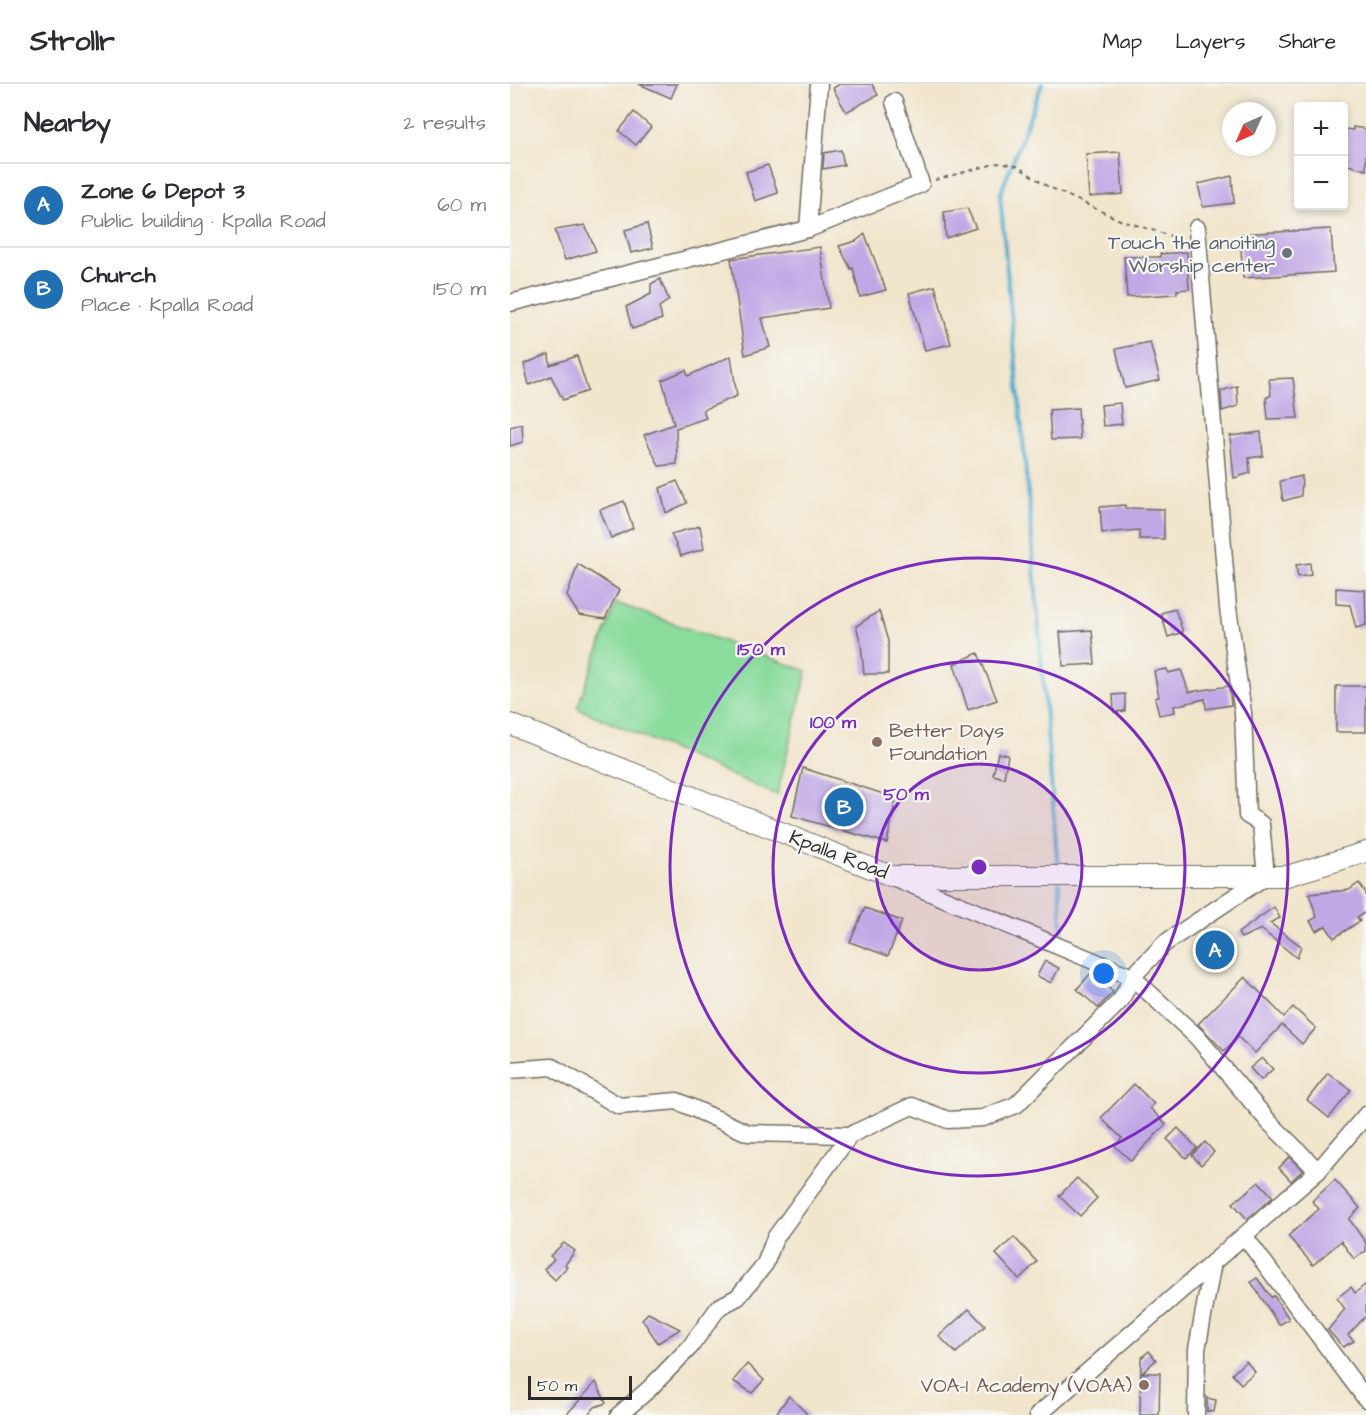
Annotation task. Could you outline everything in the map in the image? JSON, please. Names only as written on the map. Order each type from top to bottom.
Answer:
[{"type":"street","points":[[808,229],[819,84]]},
{"type":"street","points":[[510,303],[808,229],[921,184],[894,102]]},
{"type":"street","points":[[510,1070],[552,1067],[619,1106],[677,1101],[748,1133],[850,1135],[912,1106],[948,1120],[983,1118],[1016,1105],[1121,1000],[1132,976],[1165,943],[1266,876],[1261,824],[1247,815],[1243,713],[1228,608],[1198,236]]},
{"type":"street","name":"Kpalla Road","points":[[510,724],[891,876],[1287,876],[1366,852]]},
{"type":"street","points":[[891,876],[1132,976],[1197,1037],[1269,1122],[1318,1171]]},
{"type":"street","points":[[1038,1415],[1318,1171],[1366,1115]]},
{"type":"street","points":[[619,1415],[690,1347],[719,1307],[738,1297],[765,1264],[775,1238],[850,1135]]},
{"type":"street","points":[[1245,1236],[1366,1399]]},
{"type":"street","points":[[1196,1415],[1197,1349],[1213,1262]]},
{"type":"path","points":[[921,184],[998,163],[1017,166],[1047,186],[1120,220],[1198,236]]},
{"type":"green space","points":[[616,603],[807,671],[777,795],[577,708]]},
{"type":"building","points":[[639,84],[677,84],[671,98]]},
{"type":"building","points":[[840,84],[872,84],[878,95],[846,112],[833,88]]},
{"type":"building","points":[[634,112],[651,127],[636,145],[619,131]]},
{"type":"building","points":[[1353,127],[1366,129],[1366,170],[1348,165],[1348,129],[1353,130]]},
{"type":"building","points":[[841,150],[844,165],[823,169],[824,153]]},
{"type":"building","points":[[1120,152],[1123,194],[1089,197],[1086,154]]},
{"type":"building","points":[[768,165],[778,193],[755,201],[746,172]]},
{"type":"building","points":[[1232,176],[1234,203],[1203,207],[1198,184]]},
{"type":"building","points":[[967,208],[976,228],[946,238],[944,212]]},
{"type":"building","points":[[647,224],[653,248],[631,253],[625,230]]},
{"type":"building","points":[[585,225],[596,251],[565,260],[555,230]]},
{"type":"building","name":"Touch the anoiting Worship center","points":[[1331,229],[1334,272],[1243,278],[1240,234]]},
{"type":"building","points":[[865,234],[886,290],[860,297],[853,268],[851,269],[839,246],[856,241]]},
{"type":"building","points":[[820,247],[829,308],[762,318],[770,347],[745,355],[731,259]]},
{"type":"building","points":[[1187,252],[1189,289],[1177,290],[1177,294],[1127,297],[1124,257],[1160,257],[1160,254]]},
{"type":"building","points":[[660,279],[669,300],[659,307],[662,319],[632,329],[626,307],[651,294],[651,284]]},
{"type":"building","points":[[935,286],[951,344],[925,350],[909,293]]},
{"type":"building","points":[[1150,342],[1160,380],[1125,388],[1116,349]]},
{"type":"building","points":[[549,354],[550,365],[577,356],[588,391],[563,400],[551,376],[529,385],[524,364]]},
{"type":"building","points":[[731,356],[737,396],[703,410],[706,418],[676,428],[677,464],[659,466],[644,435],[674,424],[662,380],[686,370],[688,376]]},
{"type":"building","points":[[1293,378],[1298,418],[1268,419],[1266,398],[1271,395],[1269,379]]},
{"type":"building","points":[[1237,386],[1238,406],[1222,411],[1221,391]]},
{"type":"building","points":[[1120,403],[1122,424],[1103,426],[1101,405]]},
{"type":"building","points":[[1078,408],[1080,439],[1051,440],[1049,410]]},
{"type":"building","points":[[522,424],[523,442],[510,446],[510,427]]},
{"type":"building","points":[[1261,432],[1263,456],[1249,458],[1250,473],[1234,478],[1230,436]]},
{"type":"building","points":[[1302,476],[1301,496],[1283,501],[1280,481]]},
{"type":"building","points":[[677,481],[687,503],[666,513],[660,488]]},
{"type":"building","points":[[624,501],[633,528],[611,538],[600,510]]},
{"type":"building","points":[[1125,505],[1125,508],[1164,509],[1164,539],[1139,539],[1139,530],[1102,533],[1100,507]]},
{"type":"building","points":[[700,526],[704,549],[681,556],[671,534]]},
{"type":"building","points":[[1310,563],[1311,575],[1298,577],[1296,565]]},
{"type":"building","points":[[578,564],[619,590],[605,619],[579,615],[567,596]]},
{"type":"building","points":[[1336,588],[1365,590],[1366,625],[1356,628],[1350,605],[1336,604]]},
{"type":"building","points":[[1175,609],[1183,632],[1168,637],[1161,613]]},
{"type":"building","points":[[879,611],[888,641],[888,674],[864,674],[861,644],[856,626]]},
{"type":"building","points":[[1092,630],[1095,664],[1063,666],[1060,632]]},
{"type":"building","points":[[978,653],[997,700],[968,710],[954,664]]},
{"type":"building","points":[[1167,669],[1168,673],[1181,670],[1189,692],[1229,686],[1231,705],[1206,709],[1205,699],[1174,706],[1175,712],[1159,715],[1155,698],[1159,697],[1154,671]]},
{"type":"building","points":[[1336,686],[1366,686],[1366,732],[1336,732]]},
{"type":"building","points":[[1125,694],[1125,711],[1114,712],[1113,695]]},
{"type":"building","points":[[998,753],[1008,755],[1004,778],[993,775]]},
{"type":"building","points":[[803,768],[896,798],[887,843],[792,816]]},
{"type":"building","points":[[1359,883],[1366,893],[1366,912],[1357,917],[1360,921],[1334,938],[1326,926],[1316,931],[1310,921],[1317,917],[1309,894],[1349,890]]},
{"type":"building","points":[[1274,907],[1280,918],[1270,923],[1301,946],[1297,958],[1261,929],[1241,938],[1238,933]]},
{"type":"building","points":[[865,908],[902,921],[888,956],[850,942]]},
{"type":"building","points":[[1216,933],[1232,950],[1214,968],[1197,950]]},
{"type":"building","points":[[1045,961],[1059,968],[1051,983],[1037,976]]},
{"type":"building","points":[[1091,973],[1113,992],[1098,1008],[1077,989]]},
{"type":"building","points":[[1245,977],[1284,1017],[1293,1007],[1316,1028],[1302,1044],[1282,1025],[1255,1053],[1238,1037],[1224,1051],[1198,1024]]},
{"type":"building","points":[[1262,1058],[1273,1069],[1261,1080],[1250,1068]]},
{"type":"building","points":[[1328,1073],[1351,1090],[1329,1118],[1307,1100]]},
{"type":"building","points":[[1134,1084],[1154,1104],[1150,1108],[1166,1124],[1131,1161],[1115,1146],[1122,1138],[1101,1118]]},
{"type":"building","points":[[1178,1128],[1197,1148],[1186,1158],[1167,1139]]},
{"type":"building","points":[[1205,1142],[1214,1152],[1201,1165],[1192,1155]]},
{"type":"building","points":[[1289,1157],[1303,1170],[1291,1181],[1279,1168]]},
{"type":"building","points":[[1077,1178],[1097,1198],[1080,1216],[1059,1196]]},
{"type":"building","points":[[1335,1180],[1360,1208],[1349,1219],[1366,1243],[1366,1251],[1354,1259],[1341,1241],[1313,1265],[1288,1236],[1319,1209],[1312,1201]]},
{"type":"building","points":[[1259,1182],[1273,1197],[1247,1219],[1233,1203]]},
{"type":"building","points":[[1014,1237],[1037,1262],[1019,1279],[996,1254]]},
{"type":"building","points":[[564,1243],[575,1251],[565,1265],[567,1267],[555,1280],[544,1269],[554,1259],[550,1256]]},
{"type":"building","points":[[1257,1278],[1271,1297],[1274,1296],[1289,1319],[1279,1325],[1251,1282]]},
{"type":"building","points":[[1366,1284],[1366,1316],[1348,1335],[1354,1341],[1343,1347],[1328,1330],[1345,1309],[1337,1298],[1351,1287],[1355,1293]]},
{"type":"building","points":[[969,1309],[985,1326],[956,1353],[939,1336]]},
{"type":"building","points":[[648,1313],[680,1329],[658,1343],[642,1319]]},
{"type":"building","points":[[1149,1351],[1156,1360],[1142,1373],[1160,1373],[1159,1415],[1140,1415],[1141,1358]]},
{"type":"building","points":[[1246,1361],[1255,1372],[1241,1384],[1232,1374]]},
{"type":"building","points":[[747,1364],[764,1380],[752,1393],[733,1381]]},
{"type":"building","points":[[596,1382],[606,1403],[595,1407],[588,1415],[566,1415]]},
{"type":"building","points":[[789,1396],[808,1415],[775,1415]]},
{"type":"building","points":[[1207,1398],[1216,1400],[1214,1412],[1207,1411]]},
{"type":"waterway","points":[[1042,84],[1000,195],[1029,504],[1058,869]]},
{"type":"waterway","points":[[1059,883],[1063,944]]},
{"type":"place","name":"Touch the anoiting Worship center","points":[[1287,253]]},
{"type":"place","name":"Better Days Foundation","points":[[877,742]]},
{"type":"place","name":"Church","points":[[844,807]]},
{"type":"place","name":"Zone 6 Depot 3","points":[[1215,950]]},
{"type":"place","name":"VOA-1 Academy (VOAA)","points":[[1144,1385]]}]
